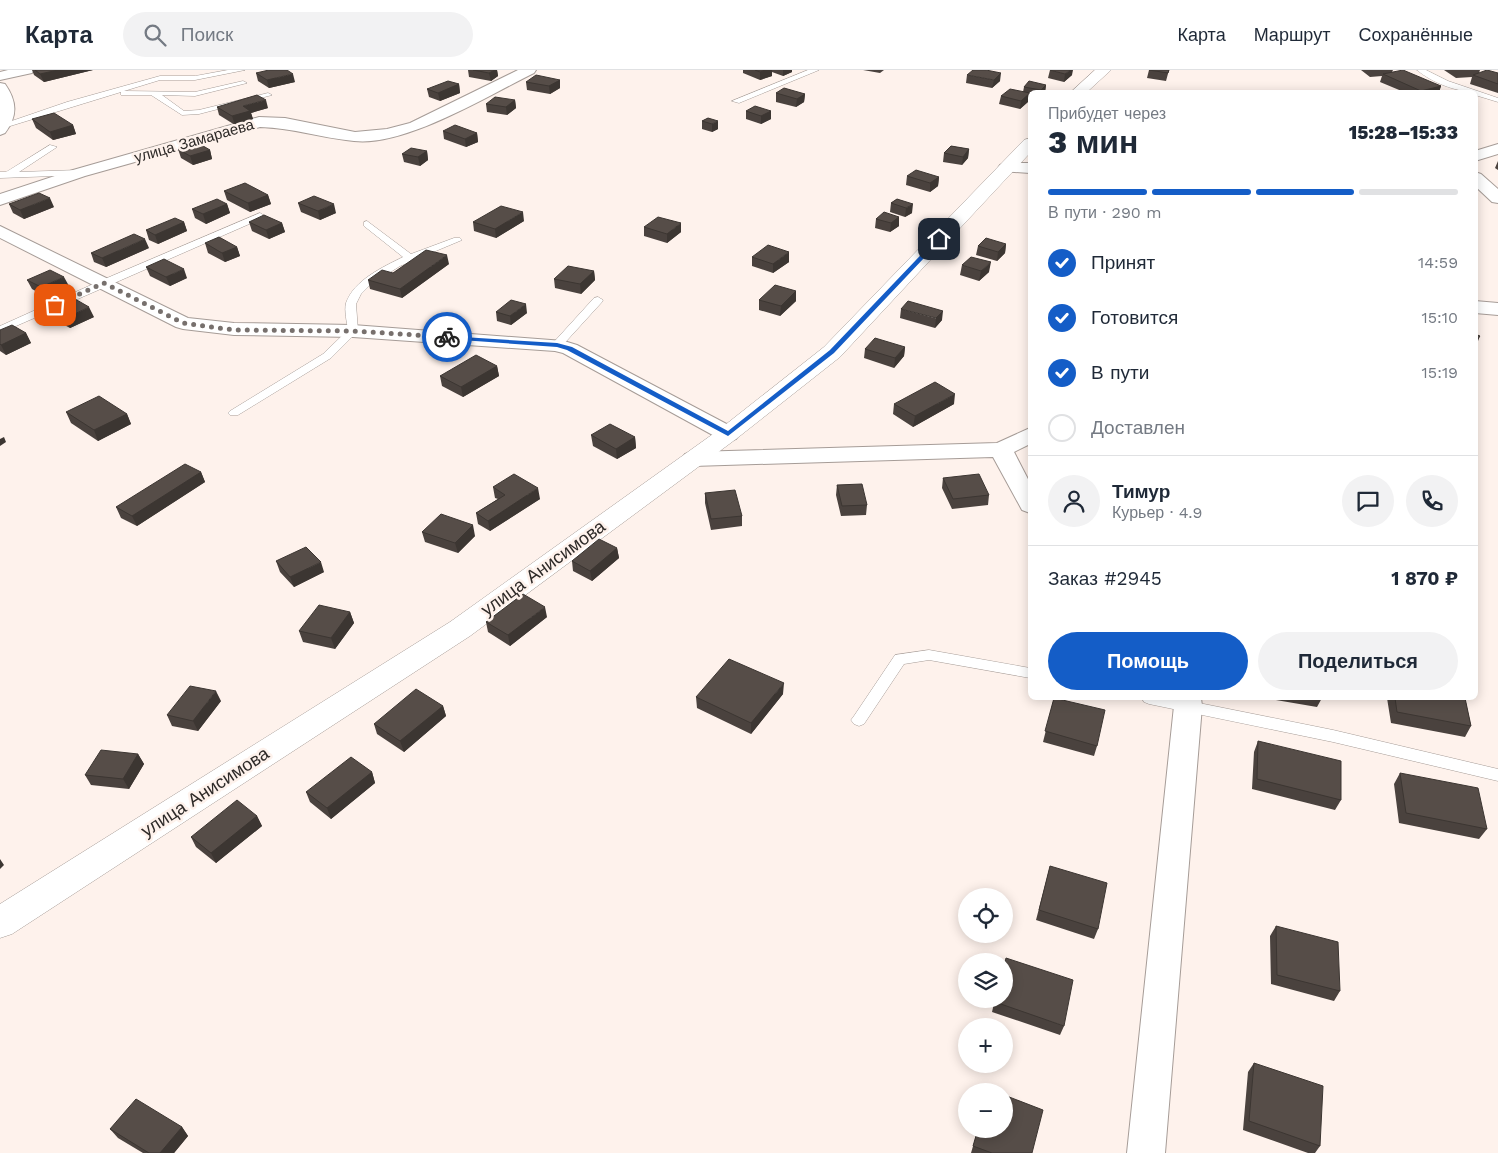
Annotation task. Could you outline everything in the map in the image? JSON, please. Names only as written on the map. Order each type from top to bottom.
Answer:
[{"type":"street","points":[[0,76],[27,70]]},
{"type":"street","name":"улица Замараева","points":[[0,200],[79,173],[259,122],[285,123],[356,137],[388,134],[415,126],[529,70]]},
{"type":"street","points":[[1080,90],[1104,70]]},
{"type":"street","points":[[0,87],[7,95],[8,113],[2,128]]},
{"type":"street","name":"улица Анисимова","points":[[0,923],[460,628],[728,434],[832,352],[1018,168],[1028,147]]},
{"type":"street","points":[[1478,155],[1498,149]]},
{"type":"street","points":[[1478,180],[1498,198]]},
{"type":"street","points":[[0,230],[183,323],[234,330],[353,331],[557,345],[570,349],[728,434]]},
{"type":"street","points":[[1478,308],[1498,309]]},
{"type":"street","points":[[693,459],[1001,450],[1028,436]]},
{"type":"street","points":[[1001,450],[1028,502]]},
{"type":"street","points":[[1146,1153],[1188,702]]},
{"type":"lane","points":[[153,93],[195,78],[241,70]]},
{"type":"lane","points":[[736,101],[814,70]]},
{"type":"lane","points":[[1421,70],[1445,83],[1465,90]]},
{"type":"lane","points":[[2,128],[160,78],[195,78]]},
{"type":"lane","points":[[106,94],[195,94],[243,83]]},
{"type":"lane","points":[[153,93],[182,113],[199,112],[268,95]]},
{"type":"lane","points":[[1478,94],[1498,100]]},
{"type":"lane","points":[[4,175],[53,147]]},
{"type":"lane","points":[[4,175],[79,173]]},
{"type":"lane","points":[[0,330],[260,216]]},
{"type":"lane","points":[[367,224],[409,257]]},
{"type":"lane","points":[[234,414],[327,356],[353,331],[352,303],[359,287],[409,257],[457,240]]},
{"type":"lane","points":[[557,345],[598,300]]},
{"type":"lane","points":[[859,720],[900,659],[929,655],[1028,673]]},
{"type":"lane","points":[[1168,700],[1188,702],[1498,775]]},
{"type":"building","points":[[35,70],[58,70],[40,74]]},
{"type":"building","points":[[269,70],[287,70],[293,74],[267,80],[256,73]]},
{"type":"building","points":[[473,70],[495,70],[489,73]]},
{"type":"building","points":[[973,70],[1001,73],[994,80],[967,75]]},
{"type":"building","points":[[1050,70],[1070,70],[1065,74]]},
{"type":"building","points":[[1149,70],[1169,70],[1168,73]]},
{"type":"building","points":[[1403,70],[1441,86],[1419,90],[1383,74]]},
{"type":"building","points":[[1487,70],[1498,73],[1498,84],[1473,75]]},
{"type":"building","points":[[536,75],[560,80],[549,86],[526,82]]},
{"type":"building","points":[[448,81],[459,84],[438,93],[427,89]]},
{"type":"building","points":[[1029,81],[1046,85],[1041,90],[1024,87]]},
{"type":"building","points":[[784,88],[805,94],[797,99],[776,93]]},
{"type":"building","points":[[1010,89],[1028,93],[1021,101],[1001,96]]},
{"type":"building","points":[[257,95],[266,100],[243,106],[250,111],[232,116],[217,107]]},
{"type":"building","points":[[495,97],[515,100],[506,107],[486,104]]},
{"type":"building","points":[[755,106],[771,111],[761,116],[746,111]]},
{"type":"building","points":[[54,113],[73,125],[50,132],[32,119]]},
{"type":"building","points":[[708,118],[718,121],[712,124],[702,121]]},
{"type":"building","points":[[455,125],[477,133],[465,139],[443,131]]},
{"type":"building","points":[[198,143],[210,150],[190,156],[178,149]]},
{"type":"building","points":[[951,146],[969,149],[963,157],[944,153]]},
{"type":"building","points":[[411,148],[427,151],[418,157],[402,154]]},
{"type":"building","points":[[916,170],[939,177],[930,183],[907,176]]},
{"type":"building","points":[[245,183],[268,195],[248,203],[224,191]]},
{"type":"building","points":[[39,193],[50,198],[20,210],[9,204]]},
{"type":"building","points":[[314,196],[334,204],[318,211],[298,203]]},
{"type":"building","points":[[217,199],[227,204],[203,214],[192,209]]},
{"type":"building","points":[[897,199],[913,204],[906,208],[891,203]]},
{"type":"building","points":[[501,206],[523,212],[495,229],[473,222]]},
{"type":"building","points":[[884,212],[899,217],[891,223],[876,219]]},
{"type":"building","points":[[264,215],[282,223],[266,230],[249,222]]},
{"type":"building","points":[[658,217],[681,223],[667,234],[644,227]]},
{"type":"building","points":[[175,218],[184,222],[155,235],[146,230]]},
{"type":"building","points":[[134,234],[145,239],[102,258],[91,253]]},
{"type":"building","points":[[219,237],[237,247],[222,253],[205,243]]},
{"type":"building","points":[[986,238],[1006,244],[998,252],[978,246]]},
{"type":"building","points":[[768,245],[789,252],[773,264],[752,257]]},
{"type":"building","points":[[426,250],[447,255],[400,289],[368,280],[382,270],[393,273]]},
{"type":"building","points":[[971,257],[991,262],[981,271],[962,265]]},
{"type":"building","points":[[164,259],[184,269],[166,277],[146,267]]},
{"type":"building","points":[[568,266],[594,271],[580,284],[554,279]]},
{"type":"building","points":[[50,270],[64,277],[41,287],[27,280]]},
{"type":"building","points":[[775,285],[796,291],[781,306],[759,300]]},
{"type":"building","points":[[75,299],[89,307],[66,318],[51,310]]},
{"type":"building","points":[[511,300],[526,304],[510,316],[496,312]]},
{"type":"building","points":[[908,301],[943,311],[936,318],[901,309]]},
{"type":"building","points":[[12,325],[26,333],[1,345],[0,330]]},
{"type":"building","points":[[875,338],[905,347],[895,358],[865,349]]},
{"type":"building","points":[[476,355],[497,366],[461,387],[440,376]]},
{"type":"building","points":[[935,382],[955,394],[915,416],[894,404]]},
{"type":"building","points":[[99,396],[127,414],[94,430],[66,412]]},
{"type":"building","points":[[610,424],[635,437],[616,449],[591,435]]},
{"type":"building","points":[[185,464],[201,472],[132,516],[116,507]]},
{"type":"building","points":[[514,474],[538,488],[488,521],[476,513],[505,495],[493,487]]},
{"type":"building","points":[[979,474],[989,495],[953,499],[943,478]]},
{"type":"building","points":[[862,484],[867,505],[842,506],[837,485]]},
{"type":"building","points":[[735,490],[742,516],[711,519],[705,493]]},
{"type":"building","points":[[441,514],[473,525],[455,543],[422,532]]},
{"type":"building","points":[[599,539],[617,548],[590,571],[572,561]]},
{"type":"building","points":[[306,547],[321,562],[290,577],[276,561]]},
{"type":"building","points":[[523,594],[545,607],[508,635],[486,622]]},
{"type":"building","points":[[319,605],[350,612],[331,638],[299,631]]},
{"type":"building","points":[[729,659],[784,683],[751,723],[696,697]]},
{"type":"building","points":[[190,686],[216,691],[193,721],[167,715]]},
{"type":"building","points":[[416,689],[443,706],[400,741],[374,724]]},
{"type":"building","points":[[1053,700],[1062,700],[1105,710],[1097,746],[1045,731]]},
{"type":"building","points":[[1395,700],[1465,700],[1471,726],[1397,712]]},
{"type":"building","points":[[1258,741],[1341,761],[1341,800],[1257,779]]},
{"type":"building","points":[[101,750],[138,754],[123,779],[85,775]]},
{"type":"building","points":[[351,757],[372,772],[327,808],[306,792]]},
{"type":"building","points":[[1400,773],[1478,788],[1487,829],[1406,813]]},
{"type":"building","points":[[237,800],[257,816],[211,853],[191,837]]},
{"type":"building","points":[[1050,866],[1107,883],[1098,929],[1039,910]]},
{"type":"building","points":[[1276,926],[1338,942],[1340,991],[1277,975]]},
{"type":"building","points":[[1013,960],[1073,980],[1064,1026],[1012,1008]]},
{"type":"building","points":[[1254,1063],[1323,1086],[1320,1146],[1249,1121]]},
{"type":"building","points":[[1013,1098],[1043,1110],[1032,1153],[992,1153],[973,1146],[975,1138],[1013,1138]]},
{"type":"building","points":[[136,1099],[182,1127],[160,1153],[149,1153],[110,1129]]},
{"type":"way so far","points":[[55,305],[104,283],[183,323],[234,330],[353,331],[447,337]]},
{"type":"route","points":[[447,337],[557,345],[570,349],[728,434],[832,352],[939,239]]}]
